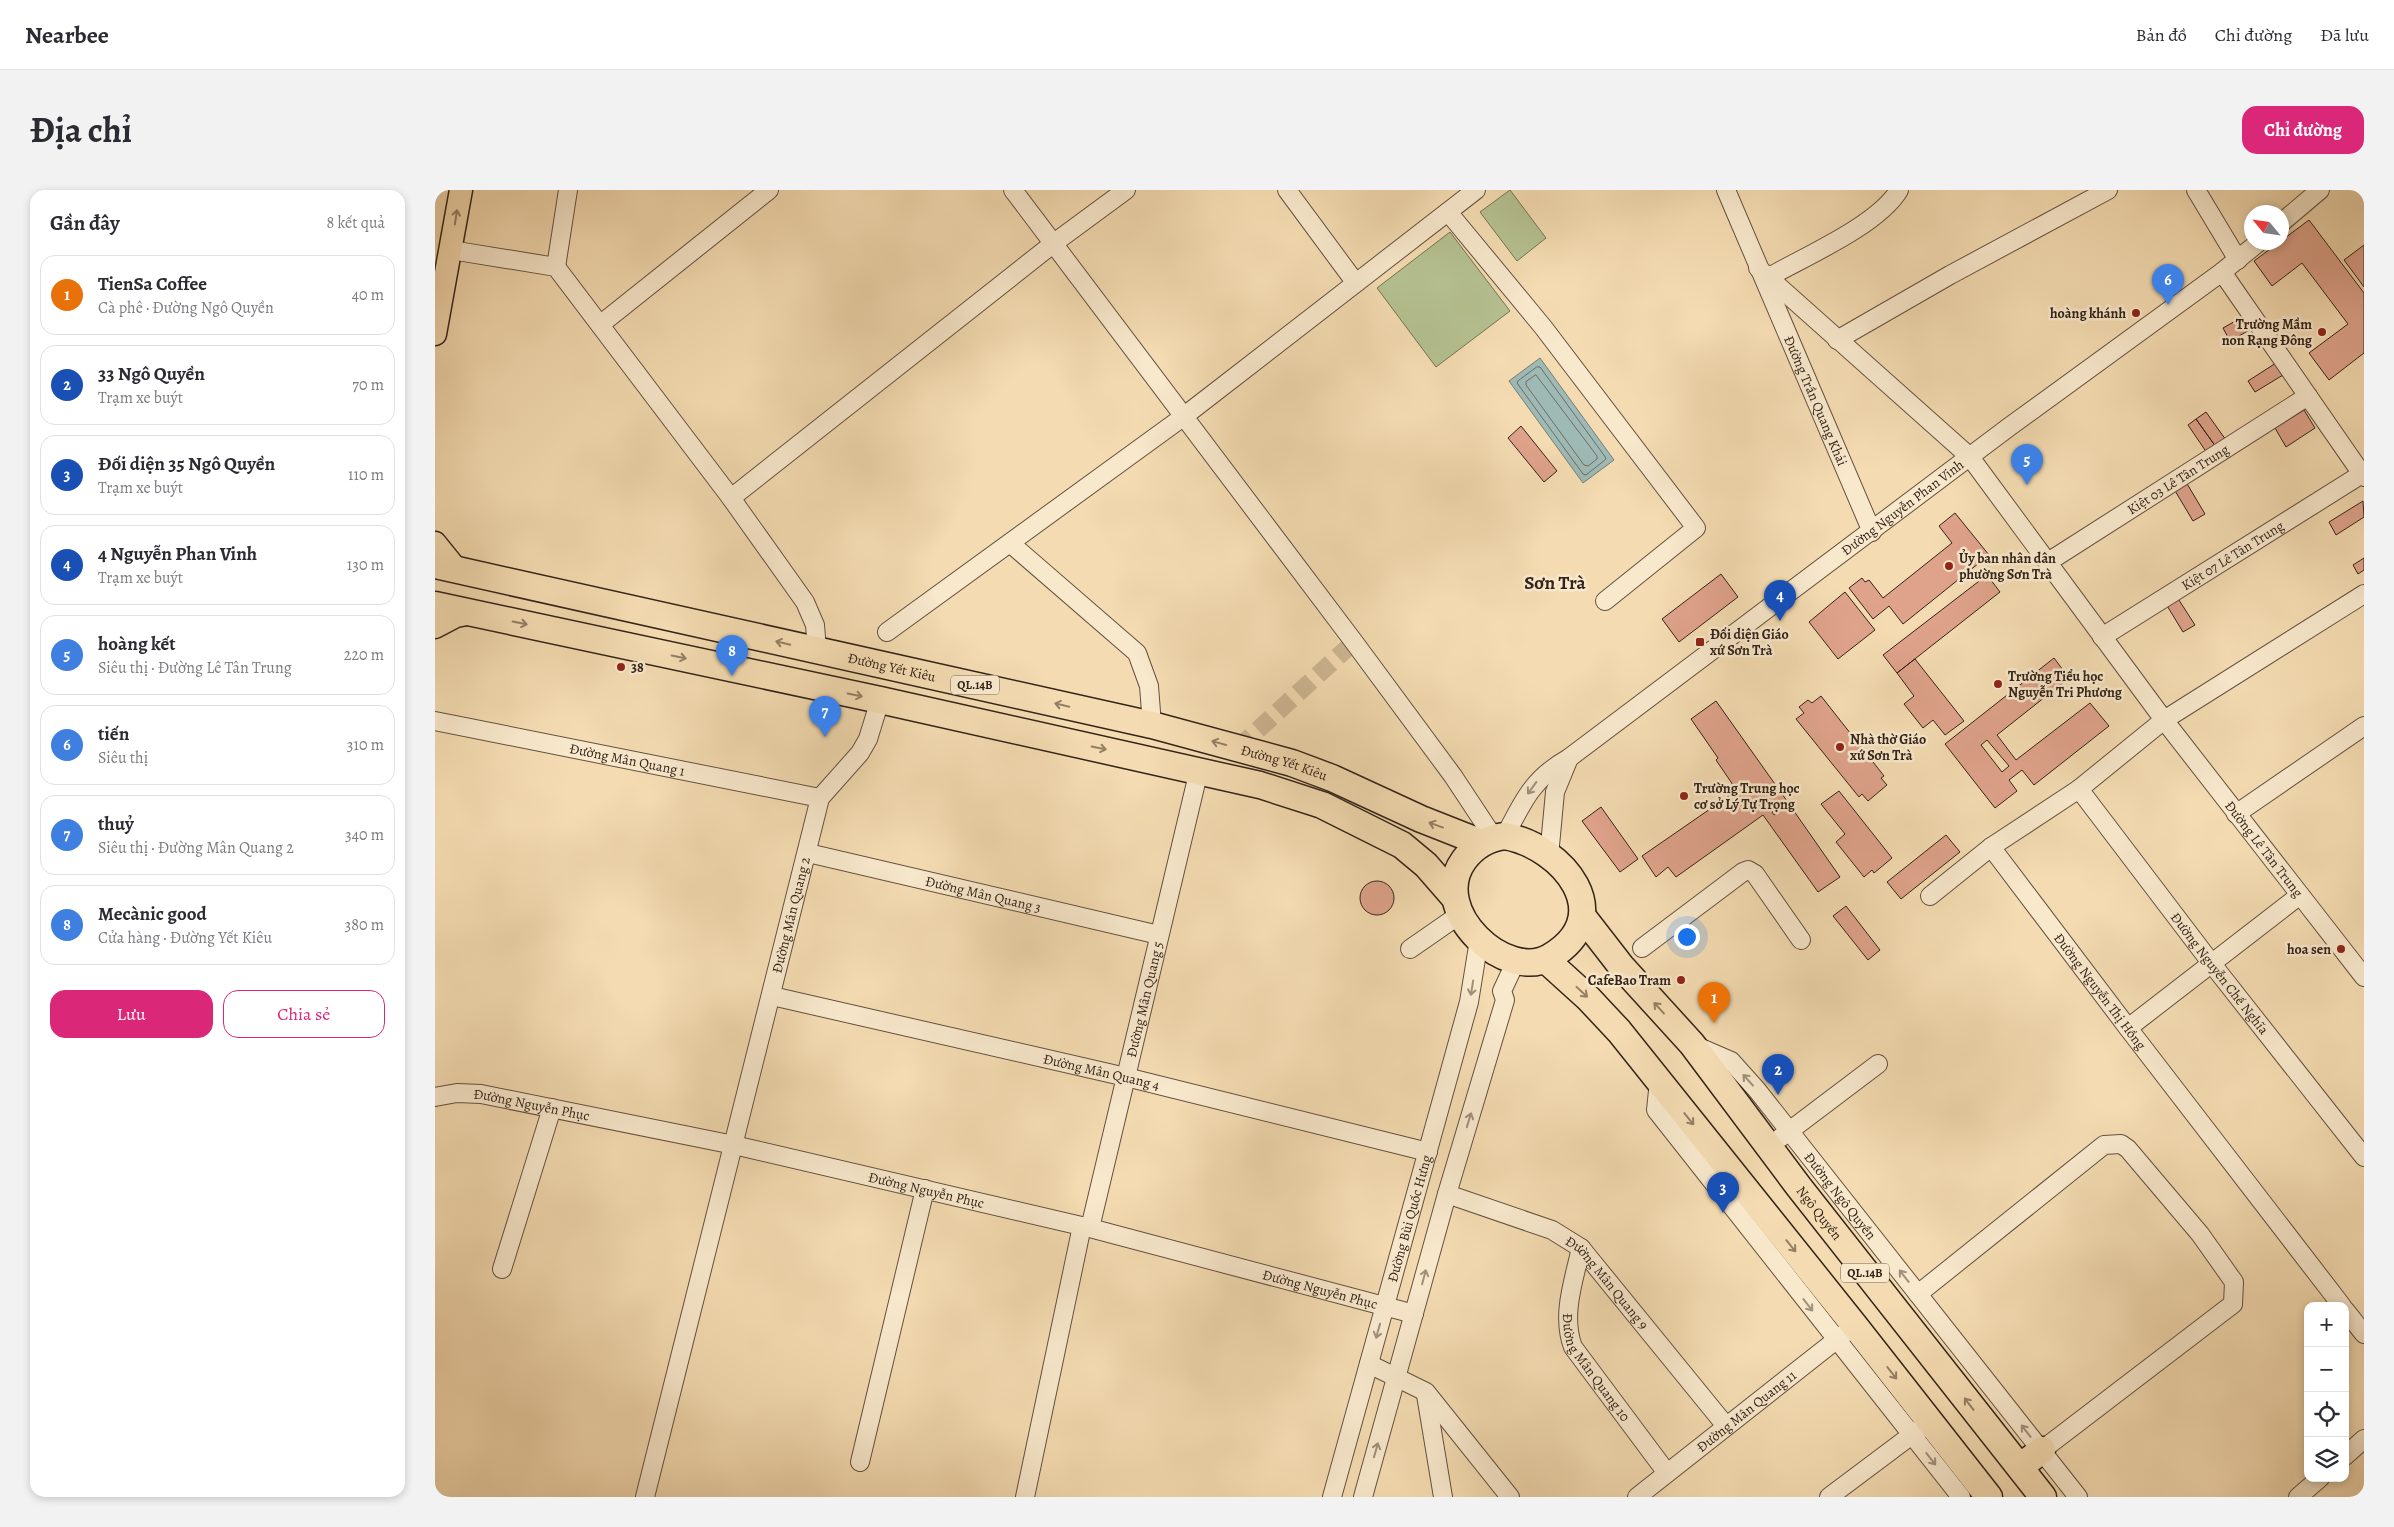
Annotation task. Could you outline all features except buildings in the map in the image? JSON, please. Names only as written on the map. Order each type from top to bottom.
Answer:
[{"type":"highway","name":"Đường Yết Kiêu","points":[[445,567],[1152,725],[1292,763],[1331,778],[1421,819],[1494,839]]},
{"type":"highway","name":"Đường Yết Kiêu","points":[[435,605],[880,700],[1260,785],[1322,805],[1385,836],[1413,854],[1457,905]]},
{"type":"highway","points":[[1494,839],[1519,839],[1549,856],[1564,869],[1580,891],[1583,917],[1576,934],[1567,944],[1546,960],[1516,961],[1498,954],[1479,940],[1457,905],[1455,880],[1460,866],[1470,853],[1494,839]]},
{"type":"highway","name":"Đường Ngô Quyền","points":[[1583,917],[1621,966],[1692,1044]]},
{"type":"highway","name":"QL.14B","points":[[1546,960],[1588,998],[1619,1031],[1659,1081],[1845,1333],[1921,1428],[1989,1497]]},
{"type":"highway","name":"Ngô Quyền","points":[[1692,1044],[1768,1146],[2043,1497]]},
{"type":"highway","points":[[2020,1468],[2041,1450]]},
{"type":"main road","points":[[435,334],[461,190]]},
{"type":"main road","points":[[435,543],[445,567]]},
{"type":"main road","points":[[435,626],[456,616],[472,613]]},
{"type":"street","points":[[556,268],[568,190]]},
{"type":"street","points":[[601,324],[769,190]]},
{"type":"street","points":[[1013,190],[1360,650],[1453,776],[1494,839]]},
{"type":"street","points":[[731,498],[1054,243],[1126,190]]},
{"type":"street","points":[[1287,190],[1355,282]]},
{"type":"street","points":[[887,632],[1183,417],[1476,190]]},
{"type":"street","name":"Đường Trần Quang Khải","points":[[1726,190],[1764,273],[1872,532]]},
{"type":"street","points":[[1764,273],[1874,218],[1891,202],[1899,190]]},
{"type":"street","points":[[1837,340],[1950,275],[2108,190]]},
{"type":"street","points":[[2196,190],[2238,260]]},
{"type":"street","points":[[2289,216],[2320,190]]},
{"type":"street","points":[[1448,212],[1543,327],[1696,528],[1605,601]]},
{"type":"street","points":[[451,250],[556,268],[601,324],[731,498],[805,602],[815,625],[817,650]]},
{"type":"street","name":"Đường Nguyễn Phan Vinh","points":[[1494,839],[1530,789],[1547,771],[1569,758],[1872,532],[2009,427],[2250,250]]},
{"type":"street","points":[[2222,272],[2363,476]]},
{"type":"street","name":"Đường Trần Quang Khải","points":[[1764,273],[1970,458]]},
{"type":"street","name":"Kiệt 03 Lê Tân Trung","points":[[2048,562],[2308,396]]},
{"type":"street","name":"Đường Lê Tân Trung","points":[[1970,458],[2164,720],[2364,977]]},
{"type":"street","name":"Kiệt 07 Lê Tân Trung","points":[[2102,637],[2363,476]]},
{"type":"street","points":[[1010,543],[1137,653],[1149,686],[1152,725]]},
{"type":"street","points":[[1930,896],[1991,847],[2079,789],[2164,720],[2364,594]]},
{"type":"street","name":"Đường Mân Quang 2","points":[[645,1497],[772,996],[820,798],[860,754],[868,739],[880,700]]},
{"type":"street","name":"Đường Mân Quang 1","points":[[435,721],[820,798]]},
{"type":"street","points":[[2236,814],[2364,726]]},
{"type":"street","name":"Đường Nguyễn Phan Vinh","points":[[1549,856],[1554,799],[1558,782],[1569,758]]},
{"type":"street","name":"Đường Mân Quang 5","points":[[1025,1497],[1086,1227],[1126,1078],[1199,770]]},
{"type":"street","name":"Đường Nguyễn Chế Nghĩa","points":[[2079,789],[2212,964],[2364,1156]]},
{"type":"street","name":"Đường Nguyễn Thị Hồng","points":[[1991,847],[2339,1302]]},
{"type":"street","name":"Đường Mân Quang 3","points":[[808,852],[1159,934]]},
{"type":"street","points":[[1642,948],[1748,870],[1755,874],[1801,940]]},
{"type":"street","points":[[2128,1028],[2299,895]]},
{"type":"street","points":[[1410,949],[1457,905]]},
{"type":"street","name":"Đường Bùi Quốc Hưng","points":[[1332,1497],[1469,1002],[1479,940]]},
{"type":"street","points":[[1363,1497],[1447,1194],[1505,1000],[1502,990],[1516,961]]},
{"type":"street","name":"Đường Mân Quang 4","points":[[772,996],[1126,1078],[1428,1152]]},
{"type":"street","name":"Đường Ngô Quyền","points":[[1692,1044],[1731,1061],[1790,1131],[2078,1497]]},
{"type":"street","points":[[1768,1146],[1878,1064]]},
{"type":"street","name":"Đường Nguyễn Phục","points":[[435,1097],[457,1093],[481,1094],[734,1145],[1086,1227],[1414,1314]]},
{"type":"street","points":[[502,1269],[552,1108]]},
{"type":"street","points":[[1918,1294],[2103,1145],[2121,1144],[2128,1149],[2200,1234],[2234,1282],[2233,1304],[2041,1450]]},
{"type":"street","points":[[861,1462],[925,1189]]},
{"type":"street","name":"Đường Mân Quang 9","points":[[1447,1194],[1552,1230],[1581,1248],[1726,1426]]},
{"type":"street","name":"Đường Mân Quang 10","points":[[1581,1248],[1567,1319],[1567,1332],[1573,1347],[1667,1473]]},
{"type":"street","points":[[2349,1315],[2364,1334]]},
{"type":"street","name":"Đường Mân Quang 11","points":[[1637,1497],[1845,1333]]},
{"type":"street","points":[[1369,1364],[1397,1376],[1426,1392],[1510,1497]]},
{"type":"street","points":[[1426,1392],[1443,1497]]},
{"type":"street","points":[[1829,1497],[1921,1428],[1961,1497]]},
{"type":"street","points":[[2349,1452],[2364,1439]]},
{"type":"street","points":[[2298,1497],[2315,1482]]},
{"type":"green space","points":[[1510,190],[1546,238],[1517,261],[1480,212]]},
{"type":"green space","points":[[1450,232],[1510,311],[1436,367],[1377,288]]},
{"type":"water","points":[[1540,358],[1614,460],[1583,483],[1509,381]]},
{"type":"tunnel","points":[[1238,748],[1354,642]]},
{"type":"place","name":"tiến","points":[[2168,305]]},
{"type":"place","name":"hoàng khánh","points":[[2136,313]]},
{"type":"place","name":"Trường Mầm non Rạng Đông","points":[[2322,332]]},
{"type":"place","name":"hoàng kết","points":[[2027,485]]},
{"type":"place","name":"Ủy ban nhân dân phường Sơn Trà","points":[[1949,566]]},
{"type":"place","name":"4 Nguyễn Phan Vinh","points":[[1780,621]]},
{"type":"place","name":"Đối diện Giáo xứ Sơn Trà","points":[[1700,642]]},
{"type":"place","name":"38","points":[[621,667]]},
{"type":"place","name":"Mecànic good","points":[[732,676]]},
{"type":"place","name":"Trường Tiểu học Nguyễn Tri Phương","points":[[1998,684]]},
{"type":"place","name":"thuỷ","points":[[825,737]]},
{"type":"place","name":"Nhà thờ Giáo xứ Sơn Trà","points":[[1840,747]]},
{"type":"place","name":"Trường Trung học cơ sở Lý Tự Trọng","points":[[1684,796]]},
{"type":"place","name":"hoa sen","points":[[2341,949]]},
{"type":"place","name":"CafeBao Tram","points":[[1681,980]]},
{"type":"place","name":"TienSa Coffee","points":[[1714,1023]]},
{"type":"place","name":"33 Ngô Quyền","points":[[1778,1095]]},
{"type":"place","name":"Đối diện 35 Ngô Quyền","points":[[1723,1213]]},
{"type":"district","name":"Sơn Trà","points":[[1555,583]]}]
